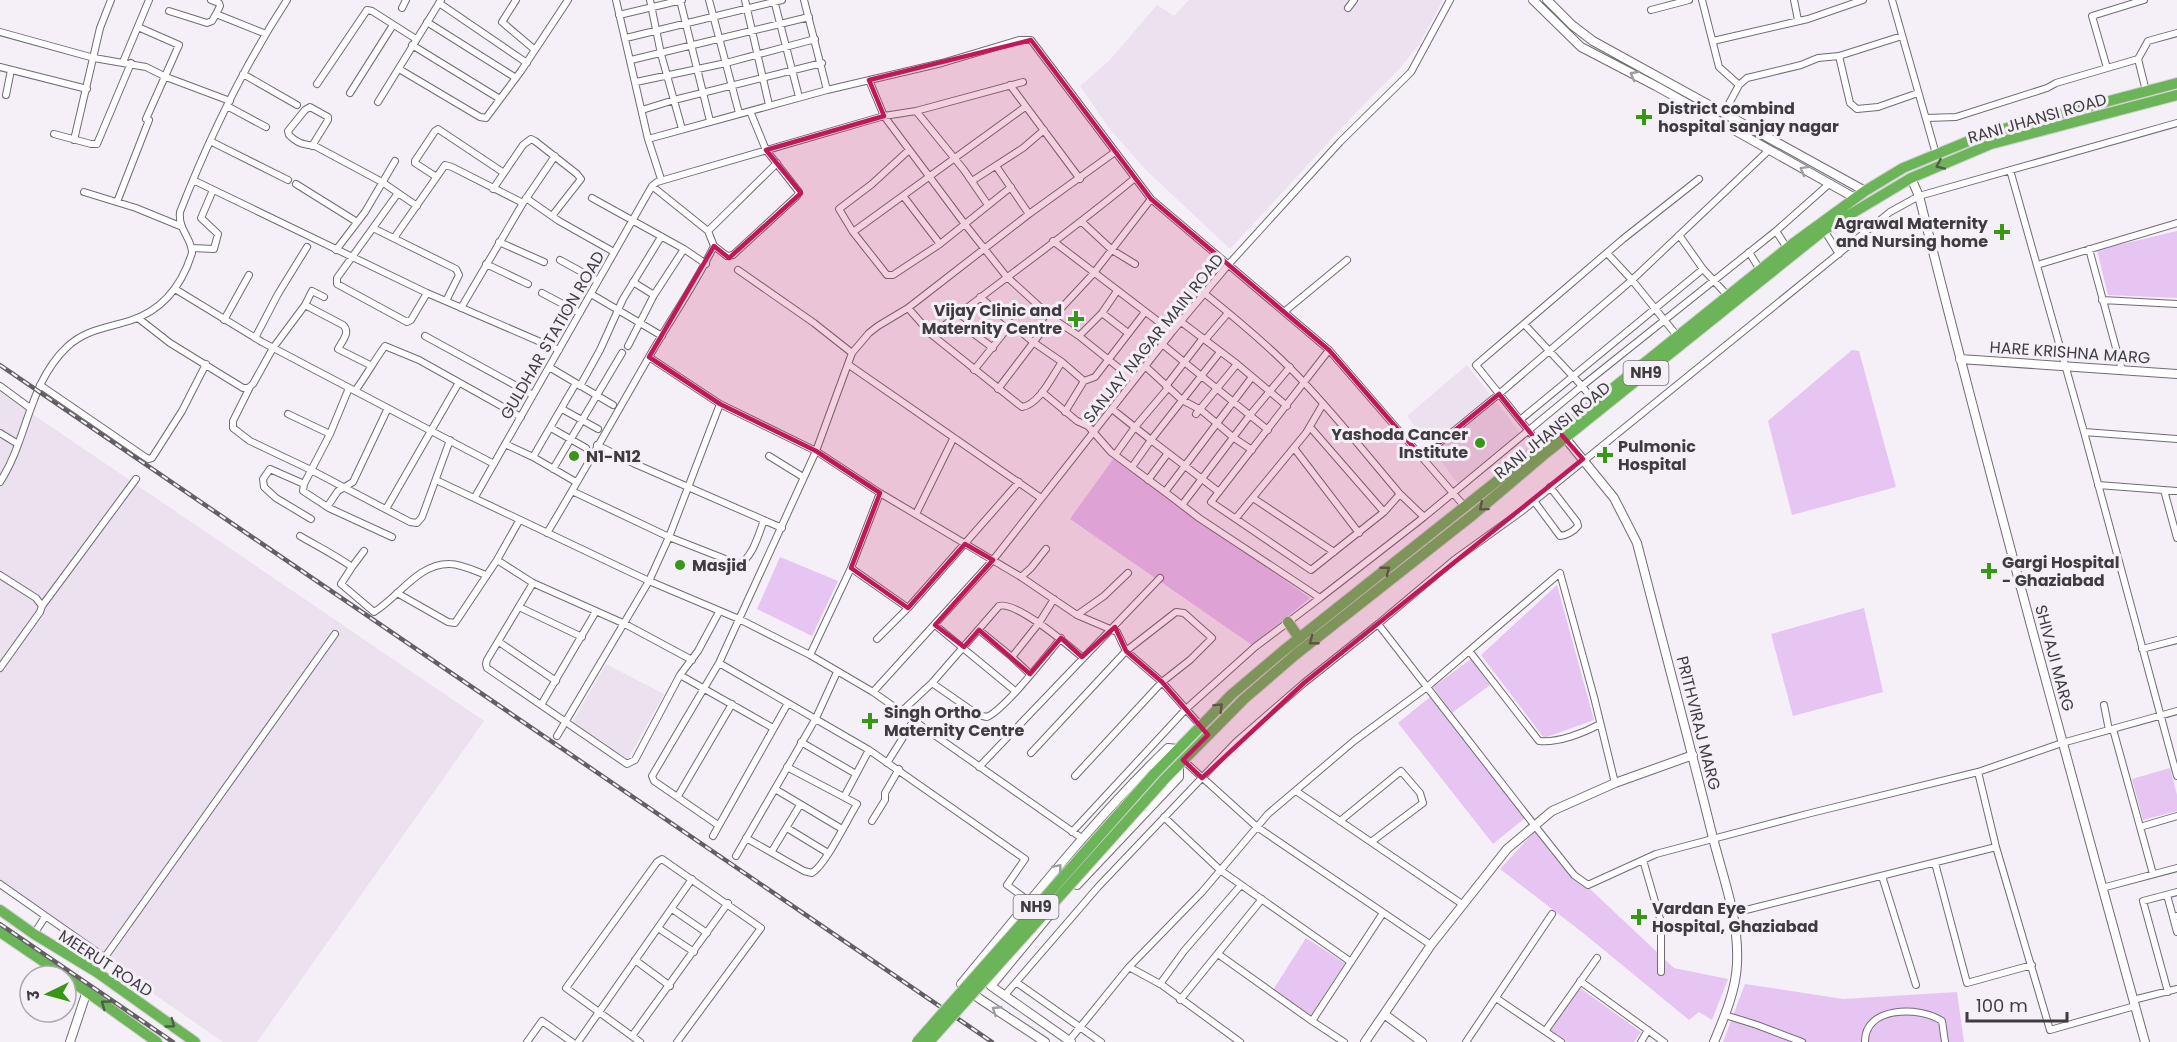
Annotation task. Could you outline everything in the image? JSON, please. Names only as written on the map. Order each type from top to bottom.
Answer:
[{"type":"highway","name":"RANI JHANSI ROAD","points":[[1359,598],[1465,507],[1541,446],[1562,435],[1865,191],[1903,168],[1988,133],[2177,83]]},
{"type":"highway","points":[[2146,91],[2150,103]]},
{"type":"highway","name":"RANI JHANSI ROAD","points":[[1181,762],[1244,699],[1340,613],[1474,514],[1595,403],[1760,270],[1911,178],[1991,144],[2177,95]]},
{"type":"highway","name":"RANI JHANSI ROAD","points":[[1178,749],[1232,694],[1299,638],[1340,613]]},
{"type":"highway","points":[[1288,622],[1299,638]]},
{"type":"highway","name":"NH9","points":[[929,1042],[1159,777],[1178,749]]},
{"type":"highway","name":"NH9","points":[[917,1042],[1159,777],[1181,762]]},
{"type":"highway","name":"MEERUT ROAD","points":[[0,910],[34,934],[95,971],[195,1042]]},
{"type":"highway","name":"MEERUT ROAD","points":[[0,932],[48,964]]},
{"type":"highway","name":"MEERUT ROAD","points":[[78,985],[156,1042]]},
{"type":"street","points":[[74,140],[100,28],[111,0]]},
{"type":"street","points":[[123,62],[149,0]]},
{"type":"street","points":[[169,10],[207,23],[212,21],[220,6],[219,3],[211,0]]},
{"type":"street","points":[[0,482],[18,444],[40,385],[58,356],[74,341],[97,329],[138,318],[161,305],[175,289],[190,258],[192,248],[180,226],[180,212],[192,180],[243,74],[287,0]]},
{"type":"street","points":[[402,8],[406,0]]},
{"type":"street","points":[[516,0],[502,22],[535,50]]},
{"type":"street","points":[[399,69],[483,118],[488,116],[527,63],[568,0]]},
{"type":"street","points":[[616,0],[648,138],[661,179]]},
{"type":"street","points":[[620,15],[651,3],[681,0],[710,121]]},
{"type":"street","points":[[709,0],[739,113]]},
{"type":"street","points":[[745,0],[769,105]]},
{"type":"street","points":[[626,38],[782,0]]},
{"type":"street","points":[[804,0],[822,63],[827,90]]},
{"type":"street","points":[[1348,8],[1354,0]]},
{"type":"street","name":"SANJAY NAGAR MAIN ROAD","points":[[873,692],[993,560],[1180,321],[1228,265],[1340,142],[1411,72],[1450,0]]},
{"type":"street","points":[[1533,0],[1581,47],[1855,198]]},
{"type":"street","points":[[1547,0],[1572,25],[1593,41],[1865,191]]},
{"type":"street","points":[[1651,10],[1689,0]]},
{"type":"street","points":[[1702,0],[1719,67],[1739,85]]},
{"type":"street","points":[[1794,0],[1798,20]]},
{"type":"street","points":[[1713,41],[1808,19],[1863,0]]},
{"type":"street","points":[[1892,0],[1936,154]]},
{"type":"street","points":[[2107,68],[2092,16],[2144,0]]},
{"type":"street","points":[[774,1],[799,97]]},
{"type":"street","points":[[378,102],[440,2],[527,63]]},
{"type":"street","points":[[651,3],[661,54],[682,129]]},
{"type":"street","points":[[317,84],[367,10],[372,10],[414,42],[501,99]]},
{"type":"street","points":[[216,14],[266,34]]},
{"type":"street","points":[[631,60],[809,17]]},
{"type":"street","points":[[427,22],[516,78]]},
{"type":"street","points":[[350,93],[393,25]]},
{"type":"street","points":[[117,202],[147,120],[179,45],[138,27]]},
{"type":"street","points":[[0,33],[94,58],[146,67],[229,104],[266,127]]},
{"type":"street","points":[[1926,118],[1956,117],[2138,59],[2148,42],[2177,33]]},
{"type":"street","points":[[1724,113],[1739,85],[1748,78],[1801,65],[1818,58],[1839,56],[1902,36]]},
{"type":"street","points":[[636,82],[726,63],[815,39]]},
{"type":"street","points":[[648,138],[799,97],[942,63],[1019,40],[1031,40],[1151,199],[1329,350],[1465,507]]},
{"type":"street","points":[[1839,56],[1850,103],[1857,109],[1878,106],[1918,93]]},
{"type":"street","points":[[2138,59],[2146,91]]},
{"type":"street","points":[[54,134],[91,144],[99,141],[131,63]]},
{"type":"street","points":[[642,110],[822,63]]},
{"type":"street","points":[[0,67],[87,89]]},
{"type":"street","points":[[6,95],[10,70]]},
{"type":"street","points":[[243,74],[297,105]]},
{"type":"street","points":[[869,80],[884,116],[963,223],[1006,276],[1052,318],[1079,336],[1134,380]]},
{"type":"street","points":[[750,111],[766,150],[798,190],[797,196],[731,257],[714,246],[708,231],[652,186],[661,179],[766,150],[884,116],[916,111],[1023,82]]},
{"type":"street","points":[[1010,85],[1080,179]]},
{"type":"street","points":[[312,146],[328,117],[321,111],[310,107],[288,131],[288,135],[300,144],[312,146],[382,182],[417,206]]},
{"type":"street","points":[[853,232],[1025,107]]},
{"type":"street","points":[[916,111],[972,181],[988,205]]},
{"type":"street","points":[[1004,996],[1091,894],[1244,735],[1454,560],[1533,501],[1890,212],[1919,196],[2177,123]]},
{"type":"street","points":[[435,176],[415,163],[415,160],[435,130],[438,129],[504,173]]},
{"type":"street","points":[[972,181],[1023,148],[1044,130]]},
{"type":"street","points":[[492,189],[524,145],[531,140],[555,156],[581,179],[552,216]]},
{"type":"street","points":[[210,141],[288,180]]},
{"type":"street","points":[[909,150],[872,184],[841,207],[840,212],[885,274],[889,276],[940,244],[963,223],[969,221],[1011,187]]},
{"type":"street","points":[[1422,457],[1632,280],[1769,150]]},
{"type":"street","points":[[718,825],[654,781],[652,776],[719,663],[816,451],[852,353],[869,333],[908,308],[1029,214],[1115,152]]},
{"type":"street","points":[[461,308],[524,200],[555,156]]},
{"type":"street","points":[[336,250],[365,212],[395,161]]},
{"type":"street","points":[[708,231],[777,163]]},
{"type":"street","points":[[394,238],[435,176],[441,168],[448,165],[492,189],[524,200],[614,252]]},
{"type":"street","points":[[996,166],[1029,214]]},
{"type":"street","points":[[2010,170],[2066,366],[2177,776]]},
{"type":"street","points":[[932,335],[1006,276],[1082,222],[1135,178]]},
{"type":"street","name":"SHIVAJI MARG","points":[[1911,178],[1919,196],[2062,743],[2145,1042]]},
{"type":"street","points":[[1541,446],[1476,365],[1607,253],[1699,179]]},
{"type":"street","points":[[192,180],[427,293],[559,350]]},
{"type":"street","points":[[296,184],[357,222]]},
{"type":"street","points":[[1072,832],[1186,709],[1255,647],[1424,517],[1582,386],[1776,231],[1829,184]]},
{"type":"street","name":"GULDHAR STATION ROAD","points":[[475,498],[652,186]]},
{"type":"street","points":[[192,248],[214,249],[218,238],[218,234],[201,218],[213,190]]},
{"type":"street","points":[[84,192],[180,226]]},
{"type":"street","points":[[398,193],[337,278],[337,284],[405,321],[411,320],[427,293]]},
{"type":"street","points":[[904,196],[940,244]]},
{"type":"street","points":[[592,198],[684,249],[706,264]]},
{"type":"street","points":[[998,389],[1052,318],[1093,274],[1151,199]]},
{"type":"street","points":[[1082,222],[1112,250],[1135,264]]},
{"type":"street","points":[[2037,264],[2177,223]]},
{"type":"street","points":[[373,228],[458,272],[446,301]]},
{"type":"street","points":[[1824,230],[1839,254]]},
{"type":"street","points":[[1776,231],[1789,251]]},
{"type":"street","points":[[1679,236],[1703,269],[1728,296]]},
{"type":"street","points":[[533,457],[600,350],[617,310],[661,237]]},
{"type":"street","points":[[1053,241],[1093,274],[1172,332]]},
{"type":"street","points":[[499,242],[544,262]]},
{"type":"street","points":[[547,533],[706,264],[714,246]]},
{"type":"street","points":[[255,338],[278,294],[307,247]]},
{"type":"street","points":[[628,346],[654,295],[684,249]]},
{"type":"street","points":[[2089,249],[2122,370]]},
{"type":"street","points":[[1749,252],[1760,270]]},
{"type":"street","points":[[1607,253],[1678,337]]},
{"type":"street","points":[[560,260],[598,281]]},
{"type":"street","points":[[1284,312],[1347,260]]},
{"type":"street","points":[[486,264],[528,284]]},
{"type":"street","points":[[1520,420],[1703,269]]},
{"type":"street","points":[[738,270],[814,323],[852,353]]},
{"type":"street","points":[[224,320],[249,275]]},
{"type":"street","points":[[633,282],[654,295]]},
{"type":"street","points":[[175,289],[273,348],[494,464]]},
{"type":"street","points":[[324,297],[312,291],[305,305],[273,348],[250,387],[233,421],[233,428],[250,441],[410,522],[420,521],[450,440]]},
{"type":"street","points":[[1079,336],[1102,313],[1117,291]]},
{"type":"street","points":[[542,293],[580,313]]},
{"type":"street","points":[[1204,293],[1290,367],[1400,494],[1424,517]]},
{"type":"street","points":[[591,294],[662,336]]},
{"type":"street","points":[[980,297],[1084,381]]},
{"type":"street","points":[[2102,300],[2177,304]]},
{"type":"street","points":[[305,305],[343,325],[347,334],[338,349],[370,365]]},
{"type":"street","points":[[908,308],[932,335],[1022,407],[1030,405],[1042,392],[1062,362]]},
{"type":"street","points":[[1065,412],[1084,381],[1095,377],[1144,312]]},
{"type":"street","points":[[1102,313],[1128,333]]},
{"type":"street","points":[[1115,455],[1204,339],[1228,313]]},
{"type":"street","points":[[138,318],[170,343],[243,388],[250,387]]},
{"type":"street","points":[[954,318],[993,348]]},
{"type":"street","points":[[1180,321],[1287,406]]},
{"type":"street","points":[[974,370],[1011,324]]},
{"type":"street","points":[[1525,325],[1595,403]]},
{"type":"street","points":[[425,336],[533,395]]},
{"type":"street","points":[[1162,344],[1268,430]]},
{"type":"street","points":[[392,537],[327,507],[304,493],[304,484],[352,390],[368,373],[370,365],[385,346],[419,360],[458,384],[521,417]]},
{"type":"street","points":[[1329,350],[1211,502],[1311,570],[1384,512],[1400,494]]},
{"type":"street","points":[[1132,467],[1220,352]]},
{"type":"street","points":[[553,469],[622,353]]},
{"type":"street","points":[[649,357],[720,404],[816,451],[880,493],[1021,577],[1077,615],[1117,632],[1126,651],[1162,682],[1200,725]]},
{"type":"street","name":"HARE KRISHNA MARG","points":[[1960,359],[2177,374]]},
{"type":"street","points":[[40,385],[148,459],[152,458],[182,411],[206,364]]},
{"type":"street","points":[[1199,412],[1237,364]]},
{"type":"street","points":[[849,365],[1041,498]]},
{"type":"street","points":[[1145,366],[1182,400],[1252,450]]},
{"type":"street","points":[[549,367],[613,405]]},
{"type":"street","points":[[1182,505],[1250,415],[1290,367]]},
{"type":"street","points":[[1165,492],[1252,377]]},
{"type":"street","points":[[386,509],[458,384]]},
{"type":"street","points":[[0,386],[30,408]]},
{"type":"street","points":[[1042,392],[1077,421],[1088,426],[1115,455],[1148,480],[1320,598]]},
{"type":"street","points":[[557,736],[649,581],[669,537],[720,404]]},
{"type":"street","points":[[1236,518],[1294,448],[1310,427],[1323,404]]},
{"type":"street","points":[[327,507],[335,494],[353,482],[388,408]]},
{"type":"street","points":[[562,409],[598,429]]},
{"type":"street","points":[[1112,409],[1219,492]]},
{"type":"street","points":[[288,414],[330,434]]},
{"type":"street","points":[[1310,427],[1384,512]]},
{"type":"street","points":[[551,428],[586,448]]},
{"type":"street","points":[[2084,432],[2177,439]]},
{"type":"street","points":[[0,433],[18,444]]},
{"type":"street","name":"PRITHVIRAJ MARG","points":[[1562,435],[1614,498],[1637,543],[1734,913],[1737,966],[1725,1015],[1714,1042]]},
{"type":"street","points":[[916,514],[953,439]]},
{"type":"street","points":[[505,444],[576,482]]},
{"type":"street","points":[[597,445],[688,488],[782,528]]},
{"type":"street","points":[[1294,448],[1359,533]]},
{"type":"street","points":[[1148,480],[1168,453]]},
{"type":"street","points":[[769,456],[803,477]]},
{"type":"street","points":[[304,484],[270,469],[263,479],[264,487],[276,498],[311,519]]},
{"type":"street","points":[[0,668],[42,606],[136,479]]},
{"type":"street","points":[[436,480],[649,581],[739,619],[810,655],[873,692],[1083,839]]},
{"type":"street","points":[[877,639],[908,608],[1019,482]]},
{"type":"street","points":[[2098,485],[2177,491]]},
{"type":"street","points":[[1533,501],[1560,536],[1576,528],[1577,522],[1550,487]]},
{"type":"street","points":[[2164,490],[2177,538]]},
{"type":"street","points":[[572,491],[669,537],[731,563],[744,562],[748,557],[764,520]]},
{"type":"street","points":[[810,655],[851,568],[880,493]]},
{"type":"street","points":[[1253,498],[1334,552]]},
{"type":"street","points":[[397,593],[448,622],[455,622],[497,560],[519,521]]},
{"type":"street","points":[[300,536],[336,555],[352,567]]},
{"type":"street","points":[[1021,577],[1046,549]]},
{"type":"street","points":[[364,550],[341,584],[374,612],[422,573],[443,564],[451,563],[486,575]]},
{"type":"street","points":[[497,560],[533,583],[595,613],[625,624],[692,660]]},
{"type":"street","points":[[851,568],[908,608]]},
{"type":"street","points":[[1077,615],[1104,596],[1128,573]]},
{"type":"street","points":[[990,986],[1069,1042],[1130,967],[1220,870],[1268,814],[1354,741],[1470,652],[1560,573],[1615,783]]},
{"type":"street","points":[[0,575],[36,598],[42,606]]},
{"type":"street","points":[[979,767],[1160,578]]},
{"type":"street","points":[[533,583],[486,664],[488,668],[622,763],[631,763],[635,760],[680,675],[692,660],[719,612]]},
{"type":"street","points":[[1012,657],[1039,623],[1054,599]]},
{"type":"street","points":[[901,712],[932,683],[999,606],[1008,605],[1039,623],[1061,638],[1082,657]]},
{"type":"street","points":[[519,607],[582,637]]},
{"type":"street","points":[[1031,753],[1126,651],[1176,612],[1184,613],[1212,636],[1209,643],[1162,682],[1075,776]]},
{"type":"street","points":[[541,705],[595,613]]},
{"type":"street","points":[[1378,624],[1574,875],[1588,885],[1656,854],[1978,772],[2062,743],[2177,711]]},
{"type":"street","points":[[934,625],[964,647],[1015,691]]},
{"type":"street","points":[[979,630],[1030,674]]},
{"type":"street","points":[[95,971],[335,634]]},
{"type":"street","points":[[932,683],[982,717],[992,715],[1061,638]]},
{"type":"street","points":[[2142,649],[2177,640]]},
{"type":"street","points":[[499,642],[556,681]]},
{"type":"street","points":[[1470,652],[1539,741],[1553,742],[1579,732],[1586,732],[1600,724]]},
{"type":"street","points":[[719,663],[869,750],[1025,859],[1007,885],[1030,902]]},
{"type":"street","points":[[735,856],[816,718],[837,672]]},
{"type":"street","points":[[680,675],[773,728]]},
{"type":"street","points":[[713,836],[788,703]]},
{"type":"street","points":[[678,796],[732,704]]},
{"type":"street","points":[[2104,705],[2153,874]]},
{"type":"street","points":[[887,763],[914,720]]},
{"type":"street","points":[[801,742],[856,774]]},
{"type":"street","points":[[1045,1042],[961,984],[1083,839],[1168,748],[1178,749]]},
{"type":"street","points":[[844,797],[869,750]]},
{"type":"street","points":[[1365,1042],[1431,945],[1508,849],[1552,811],[1615,783],[1693,756]]},
{"type":"street","points":[[980,999],[1063,900],[1179,777],[1181,762],[1257,827],[1431,945]]},
{"type":"street","points":[[746,838],[808,873],[816,871],[857,804],[787,767]]},
{"type":"street","points":[[872,821],[899,770]]},
{"type":"street","points":[[1340,821],[1401,771],[1420,793],[1423,803],[1371,842]]},
{"type":"street","points":[[1978,772],[1996,847],[2050,1030],[2177,989]]},
{"type":"street","points":[[775,789],[842,829]]},
{"type":"street","points":[[1296,791],[1462,904]]},
{"type":"street","points":[[772,851],[800,805]]},
{"type":"street","points":[[2140,827],[2177,816]]},
{"type":"street","points":[[1164,817],[1220,870],[1351,962]]},
{"type":"street","points":[[787,828],[828,853]]},
{"type":"street","points":[[1734,913],[1996,847]]},
{"type":"street","points":[[640,1042],[566,988],[659,860],[664,860],[728,903],[760,929],[677,1042]]},
{"type":"street","points":[[1643,860],[1661,922],[1661,972]]},
{"type":"street","points":[[1935,863],[1967,983],[2032,965]]},
{"type":"street","points":[[2102,888],[2177,868]]},
{"type":"street","points":[[1882,876],[1916,985]]},
{"type":"street","points":[[578,1042],[692,879]]},
{"type":"street","points":[[0,884],[104,957]]},
{"type":"street","points":[[1160,984],[1184,951],[1241,885]]},
{"type":"street","points":[[2168,992],[2143,901],[2177,892]]},
{"type":"street","points":[[2167,895],[2175,917],[2177,933]]},
{"type":"street","points":[[1180,1000],[1262,900]]},
{"type":"street","points":[[632,1036],[728,903]]},
{"type":"street","points":[[672,909],[707,933]]},
{"type":"street","points":[[1312,1021],[1383,913]]},
{"type":"street","points":[[1466,1042],[1552,914]]},
{"type":"street","points":[[34,934],[45,917]]},
{"type":"street","points":[[658,928],[694,952]]},
{"type":"street","points":[[1218,954],[1344,1042]]},
{"type":"street","points":[[1546,1030],[1597,958]]},
{"type":"street","points":[[635,960],[670,986]]},
{"type":"street","points":[[1130,967],[1160,984],[1240,1042]]},
{"type":"street","points":[[1580,981],[1664,1042]]},
{"type":"street","points":[[1016,982],[1101,1042]]},
{"type":"street","points":[[70,1042],[87,991]]},
{"type":"street","points":[[1496,998],[1561,1042]]},
{"type":"street","points":[[1865,1042],[1865,1033],[1870,1024],[1880,1017],[1901,1011],[1933,1015],[1942,1021],[1946,1042]]},
{"type":"street","points":[[1384,1014],[1422,1042]]},
{"type":"street","points":[[1725,1015],[1802,1042]]},
{"type":"street","points":[[527,1042],[543,1021],[572,1042]]},
{"type":"street","points":[[1641,1042],[1648,1030]]},
{"type":"highlighted area","points":[[1031,40],[1151,199],[1329,350],[1422,457],[1499,394],[1541,446],[1559,432],[1583,459],[1304,683],[1202,778],[1183,760],[1208,735],[1162,682],[1126,651],[1115,627],[1082,657],[1061,638],[1030,674],[979,630],[964,647],[935,625],[993,560],[965,544],[908,608],[851,568],[880,493],[816,451],[720,404],[649,357],[714,246],[729,258],[801,193],[766,150],[884,116],[869,80]]},
{"type":"shaded area","points":[[1189,0],[1443,0],[1418,46],[1399,69],[1230,249],[1144,168],[1109,128],[1080,86],[1109,61],[1157,5],[1174,16]]},
{"type":"shaded area","points":[[2177,231],[2177,298],[2108,295],[2097,250]]},
{"type":"shaded area","points":[[1852,350],[1859,351],[1896,487],[1792,515],[1768,421]]},
{"type":"shaded area","points":[[1467,365],[1522,435],[1460,486],[1407,416]]},
{"type":"shaded area","points":[[0,392],[484,721],[257,1042],[223,1042],[0,887]]},
{"type":"shaded area","points":[[1113,459],[1310,598],[1252,645],[1070,519]]},
{"type":"shaded area","points":[[780,557],[838,581],[812,636],[757,609]]},
{"type":"shaded area","points":[[1557,585],[1594,720],[1544,738],[1481,655]]},
{"type":"shaded area","points":[[1864,608],[1883,692],[1793,716],[1771,634]]},
{"type":"shaded area","points":[[1471,659],[1490,685],[1452,713],[1433,687]]},
{"type":"shaded area","points":[[606,664],[664,694],[628,759],[572,723]]},
{"type":"shaded area","points":[[1430,697],[1525,818],[1493,844],[1398,723]]},
{"type":"shaded area","points":[[2170,768],[2177,795],[2177,811],[2143,820],[2132,779]]},
{"type":"shaded area","points":[[1535,831],[1591,890],[1674,968],[1728,979],[1712,1020],[1699,1012],[1689,1020],[1582,932],[1500,869]]},
{"type":"shaded area","points":[[1306,938],[1345,963],[1311,1015],[1273,990]]},
{"type":"shaded area","points":[[1745,984],[1843,999],[1957,992],[1964,1042],[1723,1042]]},
{"type":"shaded area","points":[[1580,988],[1641,1032],[1634,1042],[1567,1042],[1550,1030]]},
{"type":"railway","points":[[0,365],[992,1042]]},
{"type":"railway","points":[[0,924],[173,1042]]},
{"type":"place","name":"District combind hospital sanjay nagar","points":[[1644,117]]},
{"type":"place","name":"Agrawal Maternity and Nursing home","points":[[2002,232]]},
{"type":"place","name":"Vijay Clinic and Maternity Centre","points":[[1076,319]]},
{"type":"place","name":"Yashoda Cancer Institute","points":[[1480,443]]},
{"type":"place","name":"Pulmonic Hospital","points":[[1605,455]]},
{"type":"place","name":"N1-N12","points":[[574,456]]},
{"type":"place","name":"Masjid","points":[[680,565]]},
{"type":"place","name":"Gargi Hospital - Ghaziabad","points":[[1989,571]]},
{"type":"place","name":"Singh Ortho Maternity Centre","points":[[870,721]]},
{"type":"place","name":"Vardan Eye Hospital, Ghaziabad","points":[[1639,917]]}]
